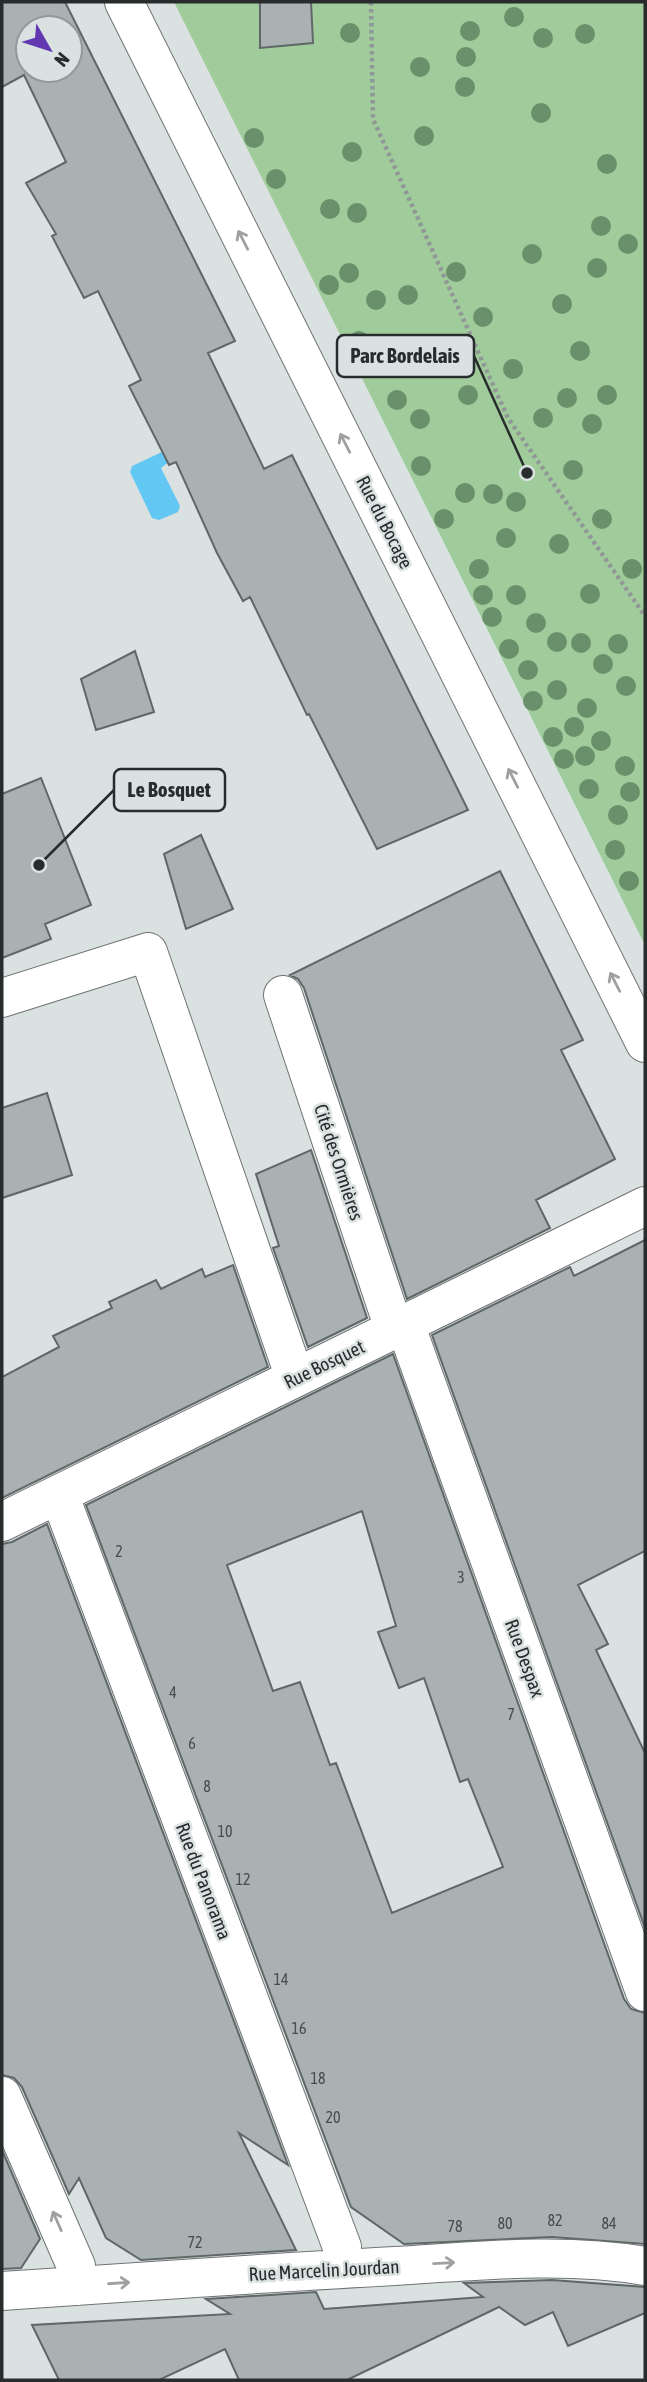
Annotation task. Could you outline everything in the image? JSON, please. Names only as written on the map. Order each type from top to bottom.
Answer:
[{"type":"street","name":"Rue du Bocage","points":[[124,2],[645,1043]]},
{"type":"street","points":[[2,998],[148,952],[295,1378]]},
{"type":"street","name":"Cité des Ormières","points":[[283,995],[400,1326]]},
{"type":"street","name":"Rue Bosquet","points":[[2,1522],[645,1206]]},
{"type":"street","name":"Rue Despax","points":[[400,1326],[645,1992]]},
{"type":"street","name":"Rue du Panorama","points":[[59,1494],[342,2247],[342,2269]]},
{"type":"street","points":[[2,2096],[76,2266],[78,2286]]},
{"type":"street","name":"Rue Marcelin Jourdan","points":[[2,2291],[559,2258],[606,2259],[645,2266]]},
{"type":"path","points":[[371,2],[373,119],[508,418],[645,616]]},
{"type":"green space","points":[[174,2],[645,2],[645,945]]},
{"type":"water","points":[[165,452],[170,461],[161,468],[180,506],[178,512],[159,520],[152,518],[130,472],[132,466]]},
{"type":"building","points":[[2,2],[65,2],[71,14],[14,14],[14,80],[2,87]]},
{"type":"building","points":[[260,2],[311,2],[313,43],[260,48]]},
{"type":"building","points":[[84,40],[235,341],[208,353],[264,469],[292,455],[468,810],[377,849],[309,714],[307,715],[250,597],[243,601],[217,553],[176,462],[169,465],[129,386],[141,380],[98,291],[84,298],[52,236],[56,234],[26,183],[66,162],[28,84],[84,84]]},
{"type":"building","points":[[135,651],[154,712],[96,730],[81,679]]},
{"type":"building","points":[[41,778],[91,905],[45,924],[51,939],[2,958],[2,794]]},
{"type":"building","points":[[201,835],[233,909],[186,929],[164,854]]},
{"type":"building","points":[[500,871],[583,1040],[561,1050],[615,1159],[536,1200],[550,1228],[407,1299],[304,988],[298,979],[290,975]]},
{"type":"building","points":[[47,1093],[72,1175],[2,1198],[2,1108]]},
{"type":"building","points":[[311,1150],[367,1318],[308,1347],[273,1248],[279,1246],[256,1174]]},
{"type":"building","points":[[645,1240],[645,1551],[578,1585],[608,1644],[596,1650],[645,1753],[645,1928],[432,1335],[570,1267],[574,1276]]},
{"type":"building","points":[[233,1265],[268,1367],[2,1498],[2,1377],[59,1347],[53,1336],[112,1308],[109,1302],[156,1280],[161,1289],[202,1269],[205,1277]]},
{"type":"building","points":[[393,1354],[624,1999],[631,2009],[645,2013],[645,2244],[552,2237],[404,2244],[351,2207],[86,1505]],"holes":[[[362,1511],[396,1626],[378,1632],[399,1688],[424,1678],[460,1782],[468,1779],[503,1867],[392,1913],[336,1763],[330,1765],[300,1682],[273,1691],[227,1565]]]},
{"type":"building","points":[[47,1524],[288,2165],[239,2133],[296,2250],[141,2260],[106,2238],[79,2178],[69,2194],[22,2087],[14,2078],[2,2075],[2,1544],[12,1542]]},
{"type":"building","points":[[2,2150],[40,2239],[21,2268],[2,2269]]},
{"type":"building","points":[[552,2280],[645,2287],[645,2313],[568,2346],[553,2312],[525,2325],[499,2307],[347,2380],[239,2380],[225,2349],[159,2380],[59,2380],[32,2325],[230,2314],[206,2299],[316,2292],[324,2309],[483,2297],[464,2283]]},
{"type":"place","name":"Parc Bordelais","points":[[527,473]]},
{"type":"place","name":"Le Bosquet","points":[[39,865]]}]
